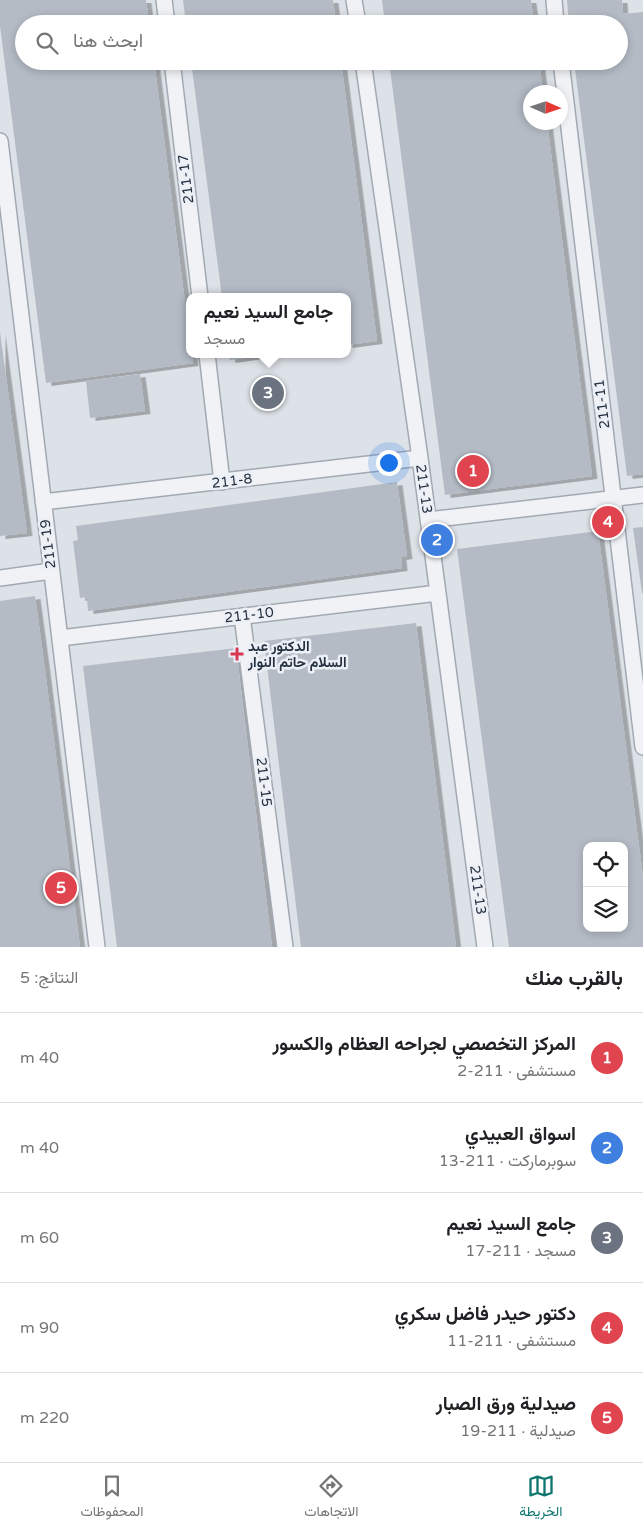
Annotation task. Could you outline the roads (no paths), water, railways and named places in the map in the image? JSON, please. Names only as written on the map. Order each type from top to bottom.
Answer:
[{"type":"street","points":[[164,0],[166,15]]},
{"type":"street","points":[[354,0],[356,15]]},
{"type":"street","points":[[554,0],[555,15]]},
{"type":"street","name":"211-17","points":[[173,70],[200,293]]},
{"type":"street","name":"211-13","points":[[364,70],[420,458],[485,947]]},
{"type":"street","name":"211-11","points":[[562,70],[643,747]]},
{"type":"street","name":"211-19","points":[[0,141],[97,947]]},
{"type":"street","points":[[207,358],[222,482]]},
{"type":"street","name":"211-8","points":[[43,502],[420,458]]},
{"type":"street","points":[[428,520],[643,495]]},
{"type":"street","points":[[0,578],[51,571]]},
{"type":"street","name":"211-10","points":[[60,638],[438,593]]},
{"type":"street","name":"211-15","points":[[242,616],[285,947]]},
{"type":"place","name":"جامع السید نعیم","points":[[268,393]]},
{"type":"place","name":"المركز التخصصي لجراحه العظام والكسور","points":[[473,471]]},
{"type":"place","name":"دكتور حيدر فاضل سكري","points":[[608,522]]},
{"type":"place","name":"اسواق العبيدي","points":[[437,540]]},
{"type":"place","name":"الدكتور عبد السلام حاتم النوار","points":[[237,654]]},
{"type":"place","name":"صيدلية ورق الصبار","points":[[61,888]]}]
